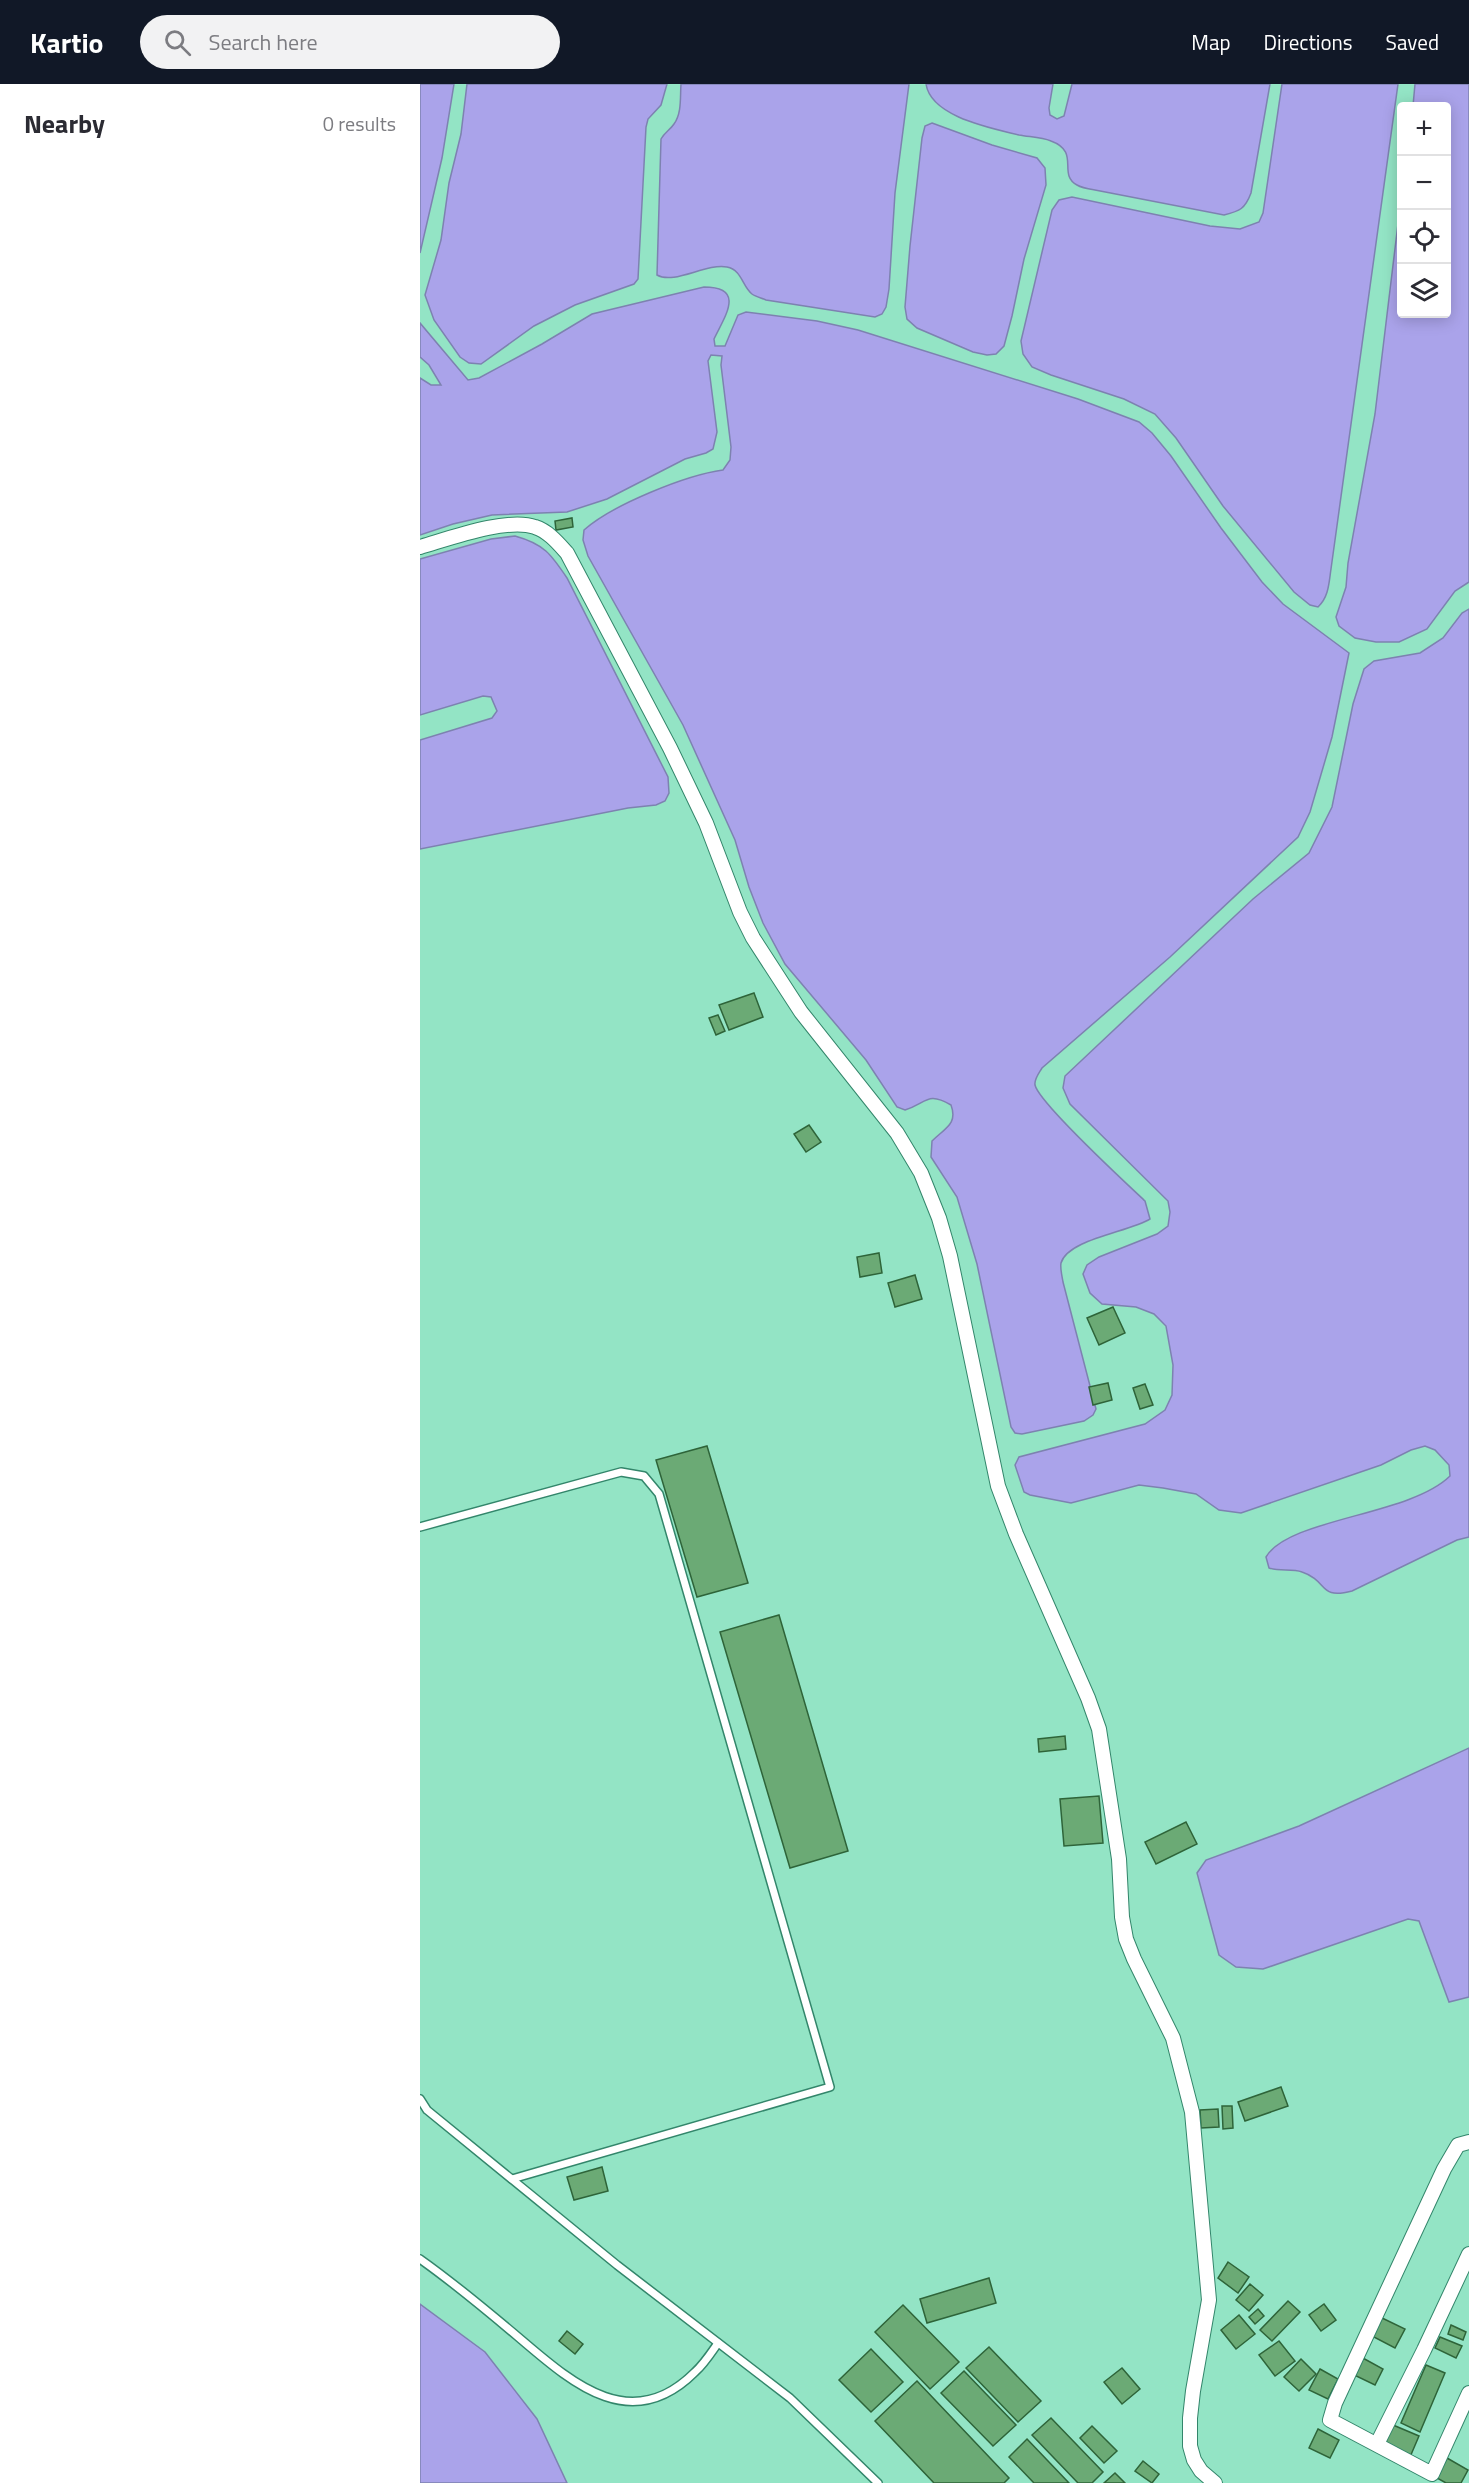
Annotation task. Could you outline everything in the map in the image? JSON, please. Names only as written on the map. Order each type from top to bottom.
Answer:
[{"type":"street","points":[[420,547],[475,531],[521,524],[534,526],[545,532],[567,554],[675,758],[706,823],[740,912],[753,938],[801,1012],[897,1133],[921,1173],[950,1256],[998,1486],[1016,1534],[1088,1698],[1099,1729],[1119,1859],[1122,1917],[1126,1939],[1173,2038],[1192,2112],[1209,2300],[1193,2391],[1190,2418],[1191,2446],[1194,2460],[1201,2471],[1215,2483]]},
{"type":"street","points":[[1468,2396],[1432,2474],[1330,2420],[1331,2413],[1444,2169],[1458,2145],[1469,2142]]},
{"type":"street","points":[[1377,2444],[1469,2254]]},
{"type":"lane","points":[[420,1527],[621,1472],[644,1476],[659,1494],[830,2087],[512,2179]]},
{"type":"lane","points":[[420,2099],[427,2110],[616,2265],[790,2398],[878,2483]]},
{"type":"lane","points":[[420,2259],[462,2290],[575,2384],[598,2396],[629,2401],[651,2399],[677,2388],[696,2372],[718,2343]]},
{"type":"shaded area","points":[[420,84],[454,84],[442,158],[420,253]]},
{"type":"shaded area","points":[[467,84],[667,84],[661,105],[648,119],[646,127],[638,279],[634,284],[575,305],[534,326],[481,364],[469,363],[460,357],[434,320],[425,295],[441,240],[449,183],[461,134]]},
{"type":"shaded area","points":[[681,84],[909,84],[895,193],[889,289],[886,307],[882,314],[875,317],[766,300],[752,294],[736,271],[727,267],[710,268],[681,276],[657,275],[661,139],[674,124],[678,115]]},
{"type":"shaded area","points":[[926,84],[1053,84],[1049,108],[1050,115],[1057,119],[1064,116],[1072,84],[1270,84],[1251,193],[1241,209],[1224,215],[1079,186],[1071,180],[1067,157],[1060,146],[1047,140],[979,124],[950,113],[930,95]]},
{"type":"shaded area","points":[[1282,84],[1398,84],[1329,584],[1324,599],[1318,607],[1310,605],[1294,592],[1223,506],[1176,438],[1155,414],[1124,399],[1032,367],[1023,354],[1021,341],[1052,210],[1059,200],[1072,197],[1210,226],[1240,229],[1259,222],[1263,213]]},
{"type":"shaded area","points":[[1415,84],[1469,84],[1469,582],[1455,591],[1427,629],[1399,642],[1376,642],[1355,638],[1339,626],[1336,617],[1346,587],[1348,563],[1375,414],[1397,232],[1397,318],[1451,318],[1451,102],[1413,102]]},
{"type":"shaded area","points":[[932,123],[992,145],[1037,158],[1045,168],[1046,185],[1024,259],[1012,316],[1004,346],[996,354],[973,352],[917,328],[907,319],[905,307],[910,246],[922,138],[925,126]]},
{"type":"shaded area","points":[[704,287],[717,288],[729,297],[727,312],[714,339],[715,346],[725,346],[738,315],[746,312],[817,321],[858,330],[1078,399],[1139,422],[1152,433],[1171,456],[1262,582],[1283,604],[1349,653],[1332,737],[1310,812],[1298,837],[1170,957],[1042,1068],[1036,1078],[1035,1085],[1051,1108],[1145,1201],[1150,1219],[1087,1242],[1066,1255],[1061,1263],[1063,1282],[1096,1409],[1093,1415],[1084,1421],[1022,1434],[1015,1433],[1011,1427],[977,1264],[957,1197],[931,1157],[932,1141],[946,1129],[953,1117],[951,1105],[932,1099],[905,1110],[897,1107],[866,1060],[785,964],[763,923],[735,840],[683,725],[588,556],[583,540],[584,530],[596,520],[650,492],[690,478],[723,470],[730,460],[731,447],[721,365],[722,356],[711,355],[708,361],[717,432],[713,449],[685,459],[607,499],[567,512],[492,515],[420,535],[420,378],[431,385],[441,385],[429,365],[420,357],[420,323],[468,380],[479,378],[592,314]]},
{"type":"shaded area","points":[[515,536],[540,546],[556,562],[567,578],[668,777],[669,793],[665,801],[656,805],[628,808],[420,849],[420,740],[492,718],[497,711],[491,697],[483,696],[420,715],[420,559],[491,539]]},
{"type":"shaded area","points":[[1469,609],[1469,1537],[1457,1540],[1352,1591],[1334,1593],[1302,1572],[1269,1568],[1266,1557],[1279,1544],[1299,1534],[1407,1500],[1431,1489],[1450,1476],[1449,1465],[1435,1450],[1425,1446],[1411,1450],[1381,1465],[1241,1513],[1219,1510],[1196,1494],[1139,1485],[1071,1503],[1024,1492],[1015,1465],[1019,1457],[1145,1424],[1165,1410],[1172,1395],[1173,1365],[1166,1326],[1154,1314],[1136,1307],[1102,1304],[1090,1293],[1083,1274],[1087,1265],[1099,1257],[1157,1234],[1168,1226],[1170,1212],[1168,1201],[1070,1104],[1063,1088],[1065,1076],[1253,899],[1309,853],[1332,807],[1353,704],[1364,669],[1374,661],[1420,653],[1443,638],[1462,613]]},
{"type":"shaded area","points":[[1469,1748],[1469,1997],[1449,2002],[1419,1921],[1408,1919],[1263,1969],[1236,1967],[1219,1955],[1197,1873],[1206,1860],[1299,1826]]},
{"type":"shaded area","points":[[420,2304],[485,2352],[537,2419],[567,2483],[420,2483]]},
{"type":"building","points":[[572,518],[573,527],[556,530],[555,521]]},
{"type":"building","points":[[754,993],[763,1017],[729,1030],[719,1005]]},
{"type":"building","points":[[718,1015],[725,1031],[716,1035],[709,1018]]},
{"type":"building","points":[[809,1125],[821,1142],[806,1152],[794,1134]]},
{"type":"building","points":[[879,1253],[882,1273],[860,1277],[857,1257]]},
{"type":"building","points":[[915,1275],[922,1299],[895,1307],[888,1283]]},
{"type":"building","points":[[1113,1307],[1125,1333],[1099,1345],[1087,1318]]},
{"type":"building","points":[[1108,1383],[1112,1400],[1093,1405],[1089,1387]]},
{"type":"building","points":[[1145,1384],[1153,1405],[1140,1409],[1133,1388]]},
{"type":"building","points":[[707,1446],[748,1583],[697,1597],[656,1460]]},
{"type":"building","points":[[779,1615],[848,1851],[790,1868],[720,1632]]},
{"type":"building","points":[[1065,1736],[1066,1749],[1039,1752],[1038,1739]]},
{"type":"building","points":[[1099,1796],[1103,1843],[1064,1846],[1060,1799]]},
{"type":"building","points":[[1186,1822],[1197,1844],[1156,1864],[1145,1842]]},
{"type":"building","points":[[1281,2087],[1288,2106],[1245,2121],[1238,2102]]},
{"type":"building","points":[[1222,2106],[1232,2106],[1233,2128],[1223,2129]]},
{"type":"building","points":[[1218,2109],[1219,2127],[1201,2128],[1200,2110]]},
{"type":"building","points":[[602,2167],[608,2191],[574,2200],[567,2177]]},
{"type":"building","points":[[1228,2262],[1249,2277],[1238,2293],[1218,2278]]},
{"type":"building","points":[[989,2278],[996,2303],[927,2323],[920,2299]]},
{"type":"building","points":[[1250,2284],[1263,2295],[1249,2311],[1236,2300]]},
{"type":"building","points":[[1288,2301],[1300,2312],[1272,2341],[1260,2330]]},
{"type":"building","points":[[1324,2304],[1336,2320],[1321,2331],[1309,2315]]},
{"type":"building","points":[[903,2305],[959,2362],[930,2389],[875,2332]]},
{"type":"building","points":[[1258,2309],[1264,2316],[1255,2324],[1249,2317]]},
{"type":"building","points":[[1239,2315],[1255,2334],[1236,2349],[1221,2330]]},
{"type":"building","points":[[1380,2317],[1405,2329],[1395,2348],[1370,2335]]},
{"type":"building","points":[[1451,2325],[1466,2332],[1463,2340],[1448,2334]]},
{"type":"building","points":[[567,2331],[583,2344],[575,2354],[559,2341]]},
{"type":"building","points":[[1440,2337],[1462,2346],[1456,2358],[1435,2348]]},
{"type":"building","points":[[1279,2341],[1295,2361],[1275,2376],[1259,2355]]},
{"type":"building","points":[[989,2347],[1041,2401],[1018,2422],[966,2368]]},
{"type":"building","points":[[871,2349],[903,2382],[871,2412],[839,2380]]},
{"type":"building","points":[[1361,2357],[1383,2369],[1375,2385],[1352,2374]]},
{"type":"building","points":[[1301,2359],[1316,2374],[1299,2391],[1284,2377]]},
{"type":"building","points":[[1426,2365],[1445,2373],[1420,2432],[1401,2423]]},
{"type":"building","points":[[1122,2368],[1140,2389],[1122,2404],[1104,2382]]},
{"type":"building","points":[[1320,2369],[1338,2379],[1328,2399],[1309,2390]]},
{"type":"building","points":[[964,2371],[1016,2425],[993,2446],[941,2393]]},
{"type":"building","points":[[917,2381],[1009,2478],[1004,2483],[934,2483],[875,2421]]},
{"type":"building","points":[[1051,2418],[1103,2472],[1092,2483],[1078,2483],[1032,2435]]},
{"type":"building","points":[[1393,2425],[1419,2436],[1410,2457],[1384,2445]]},
{"type":"building","points":[[1092,2426],[1117,2451],[1104,2463],[1080,2438]]},
{"type":"building","points":[[1318,2429],[1339,2440],[1330,2458],[1309,2448]]},
{"type":"building","points":[[1027,2439],[1069,2483],[1034,2483],[1009,2457]]},
{"type":"building","points":[[1447,2458],[1468,2470],[1461,2483],[1446,2483],[1437,2478]]},
{"type":"building","points":[[1143,2461],[1159,2474],[1152,2483],[1135,2471]]},
{"type":"building","points":[[1115,2473],[1125,2483],[1104,2483]]}]
